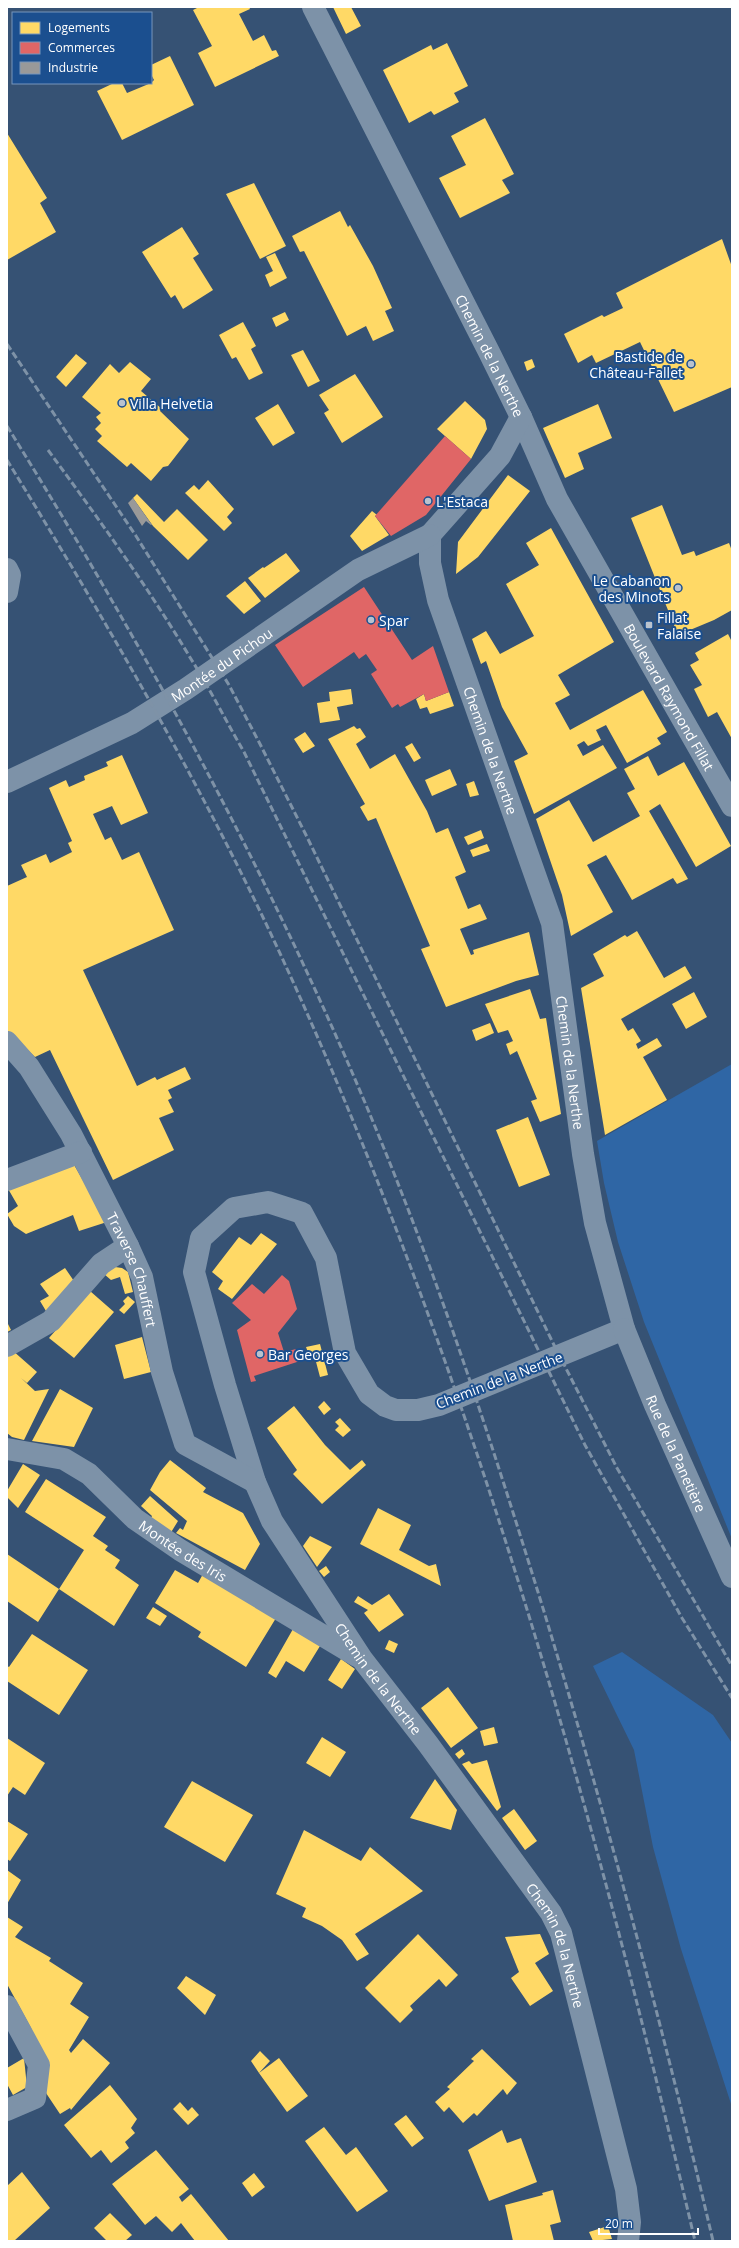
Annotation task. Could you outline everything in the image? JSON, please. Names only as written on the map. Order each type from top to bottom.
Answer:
[{"type":"street","name":"Chemin de la Nerthe","points":[[314,7],[521,417],[500,456],[430,535],[430,563],[438,600],[552,923],[583,1154],[595,1223],[624,1329],[439,1405],[418,1410],[396,1410],[385,1406],[369,1394],[357,1377],[345,1353],[326,1258],[302,1213],[268,1202],[234,1208],[201,1238],[194,1272],[225,1385],[255,1482],[272,1521],[362,1659],[428,1744],[551,1913],[561,1933],[626,2189],[630,2222],[628,2241]]},
{"type":"street","name":"Boulevard Raymond Fillat","points":[[521,417],[557,499],[732,804]]},
{"type":"street","name":"Montée du Pichou","points":[[7,782],[132,723],[186,689],[358,570],[430,535]]},
{"type":"street","points":[[7,569],[10,575],[7,592]]},
{"type":"street","name":"Traverse Chauffert","points":[[7,1042],[29,1067],[80,1152],[128,1246],[142,1277],[162,1372],[185,1444],[255,1482]]},
{"type":"street","points":[[7,1180],[80,1152]]},
{"type":"street","points":[[7,1346],[51,1321],[100,1264],[128,1246]]},
{"type":"street","name":"Rue de la Panetière","points":[[624,1329],[655,1405],[732,1577]]},
{"type":"street","name":"Montée des Iris","points":[[7,1449],[64,1459],[90,1474],[135,1518],[180,1550],[362,1659]]},
{"type":"street","points":[[7,2006],[39,2065],[35,2098],[7,2110]]},
{"type":"shaded area","points":[[732,1064],[732,1539],[644,1322],[618,1242],[604,1183],[597,1141]]},
{"type":"shaded area","points":[[622,1652],[713,1715],[732,1743],[732,2107],[681,1949],[653,1847],[634,1750],[593,1666]]},
{"type":"building: Logements","points":[[199,7],[249,7],[250,9],[239,14],[253,41],[264,35],[272,51],[276,50],[279,56],[215,87],[198,53],[212,46],[193,10]]},
{"type":"building: Logements","points":[[333,7],[351,7],[361,26],[346,34]]},
{"type":"building: Logements","points":[[447,43],[468,86],[454,93],[459,102],[434,115],[431,111],[409,123],[383,70],[431,45],[433,50]]},
{"type":"building: Logements","points":[[170,56],[194,105],[122,140],[97,91],[112,84],[122,84],[127,93],[152,84],[154,80],[152,76],[152,65]]},
{"type":"building: Logements","points":[[485,118],[514,174],[502,180],[510,193],[460,218],[439,178],[466,165],[451,136]]},
{"type":"building: Logements","points":[[7,133],[47,198],[40,203],[56,232],[7,260]]},
{"type":"building: Logements","points":[[254,183],[286,246],[260,259],[226,194]]},
{"type":"building: Logements","points":[[340,211],[348,227],[350,225],[373,266],[392,308],[385,311],[394,331],[373,341],[366,326],[347,336],[304,251],[300,252],[292,236]]},
{"type":"building: Logements","points":[[182,227],[199,254],[193,258],[213,290],[183,309],[175,295],[171,298],[142,252]]},
{"type":"building: Logements","points":[[722,239],[732,267],[732,387],[674,412],[640,342],[596,363],[592,355],[578,363],[564,334],[602,315],[604,317],[623,308],[616,293]]},
{"type":"building: Logements","points":[[275,253],[287,278],[270,287],[265,275],[273,271],[266,257]]},
{"type":"building: Logements","points":[[285,312],[289,320],[276,327],[272,318]]},
{"type":"building: Logements","points":[[243,322],[256,346],[251,349],[263,373],[249,380],[236,357],[232,359],[219,335]]},
{"type":"building: Logements","points":[[303,350],[320,381],[308,387],[291,355]]},
{"type":"building: Logements","points":[[76,354],[87,363],[66,387],[56,377]]},
{"type":"building: Logements","points":[[532,359],[535,367],[527,371],[524,362]]},
{"type":"building: Logements","points":[[130,362],[151,379],[141,391],[162,409],[160,411],[189,439],[168,466],[163,467],[151,481],[131,463],[127,467],[97,441],[102,436],[95,429],[101,423],[96,417],[101,413],[82,397],[110,364],[119,373]]},
{"type":"building: Logements","points":[[355,374],[383,417],[342,443],[324,413],[329,410],[319,395]]},
{"type":"building: Logements","points":[[465,401],[485,420],[487,429],[471,459],[437,429]]},
{"type":"building: Logements","points":[[278,404],[295,433],[273,446],[255,418]]},
{"type":"building: Logements","points":[[598,404],[612,438],[578,453],[584,469],[565,478],[543,428]]},
{"type":"building: Logements","points":[[508,475],[530,491],[478,557],[456,574],[458,542]]},
{"type":"building: Logements","points":[[208,480],[234,509],[227,517],[232,523],[224,531],[185,493],[194,485],[199,490]]},
{"type":"building: Logements","points":[[137,494],[164,522],[177,509],[208,540],[188,560],[153,526],[133,498]]},
{"type":"building: Logements","name":"Le Cabanon des Minots","points":[[662,505],[682,555],[694,551],[696,556],[729,543],[732,551],[732,610],[714,620],[678,635],[631,518]]},
{"type":"building: Logements","points":[[372,511],[377,515],[375,516],[389,535],[362,551],[350,536]]},
{"type":"building: Logements","points":[[551,528],[614,642],[558,675],[570,695],[555,703],[570,730],[643,690],[667,732],[657,738],[661,744],[627,763],[606,725],[596,730],[601,740],[588,746],[584,741],[577,745],[583,756],[603,745],[617,768],[534,814],[514,761],[528,754],[502,707],[486,661],[481,664],[472,639],[486,631],[500,654],[534,636],[506,584],[539,565],[526,543]]},
{"type":"building: Logements","points":[[286,553],[300,571],[265,598],[248,578]]},
{"type":"building: Logements","points":[[245,581],[261,601],[244,614],[226,596]]},
{"type":"building: Logements","points":[[728,634],[732,642],[732,739],[717,712],[708,717],[694,689],[702,685],[690,665],[699,660],[695,653]]},
{"type":"building: Logements","points":[[351,689],[353,704],[337,707],[340,720],[320,723],[317,703],[330,701],[329,692]]},
{"type":"building: Logements","points":[[449,692],[454,706],[430,714],[427,707],[420,709],[416,699],[424,694],[426,701]]},
{"type":"building: Logements","points":[[354,726],[357,729],[360,728],[366,737],[356,744],[370,769],[395,754],[427,811],[436,833],[448,828],[466,872],[455,877],[468,909],[480,904],[487,919],[460,929],[471,955],[474,954],[473,950],[529,932],[539,975],[516,981],[446,1007],[421,949],[430,946],[376,818],[368,821],[360,807],[365,804],[328,739]]},
{"type":"building: Logements","points":[[305,732],[315,746],[303,753],[294,739]]},
{"type":"building: Logements","points":[[412,743],[421,758],[414,762],[405,747]]},
{"type":"building: Logements","points":[[122,755],[148,813],[121,825],[112,806],[93,814],[105,840],[111,837],[122,860],[139,852],[174,930],[83,970],[137,1086],[155,1077],[157,1080],[185,1067],[191,1079],[168,1090],[172,1098],[168,1100],[174,1112],[159,1118],[174,1150],[113,1180],[50,1050],[35,1057],[7,1030],[7,886],[27,877],[21,865],[46,854],[50,863],[72,852],[68,843],[72,841],[49,788],[66,780],[69,787],[85,780],[84,776],[108,766],[106,762]]},
{"type":"building: Logements","points":[[648,756],[658,776],[684,762],[731,846],[696,867],[660,804],[649,811],[688,879],[677,884],[673,878],[632,900],[606,855],[587,865],[613,912],[571,936],[562,895],[536,819],[569,800],[593,842],[640,816],[627,793],[635,789],[624,769]]},
{"type":"building: Logements","points":[[450,769],[457,785],[432,796],[425,780]]},
{"type":"building: Logements","points":[[474,781],[479,795],[470,797],[466,784]]},
{"type":"building: Logements","points":[[481,830],[484,838],[468,845],[464,837]]},
{"type":"building: Logements","points":[[487,844],[490,851],[473,857],[470,850]]},
{"type":"building: Logements","points":[[637,931],[664,978],[685,966],[692,978],[621,1019],[628,1031],[633,1028],[641,1041],[636,1044],[638,1049],[657,1038],[662,1046],[643,1057],[667,1100],[605,1135],[581,988],[604,976],[593,954],[625,935],[627,937]]},
{"type":"building: Logements","points":[[530,989],[540,1019],[546,1018],[561,1114],[540,1122],[531,1101],[537,1099],[517,1051],[510,1055],[506,1044],[513,1041],[508,1030],[498,1033],[485,1004]]},
{"type":"building: Logements","points":[[694,992],[707,1017],[686,1029],[672,1004]]},
{"type":"building: Logements","points":[[490,1023],[494,1033],[476,1041],[472,1030]]},
{"type":"building: Logements","points":[[528,1117],[550,1175],[519,1187],[496,1130]]},
{"type":"building: Logements","points":[[73,1163],[107,1222],[79,1231],[73,1215],[26,1234],[14,1226],[7,1214],[18,1206],[7,1187]]},
{"type":"building: Logements","points":[[261,1233],[277,1244],[232,1299],[218,1289],[223,1281],[212,1272],[239,1237],[251,1245]]},
{"type":"building: Logements","points":[[115,1267],[122,1268],[128,1272],[133,1292],[125,1294],[120,1277],[111,1280],[104,1274]]},
{"type":"building: Logements","points":[[65,1268],[76,1284],[46,1311],[40,1301],[49,1296],[40,1284]]},
{"type":"building: Logements","points":[[90,1291],[114,1312],[74,1358],[49,1338]]},
{"type":"building: Logements","points":[[128,1296],[135,1302],[124,1314],[119,1310],[125,1304],[123,1301]]},
{"type":"building: Logements","points":[[7,1322],[11,1330],[7,1332]]},
{"type":"building: Logements","points":[[142,1337],[151,1372],[124,1379],[115,1345]]},
{"type":"building: Logements","points":[[320,1344],[328,1375],[320,1377],[315,1358],[310,1358],[306,1347]]},
{"type":"building: Logements","points":[[12,1350],[37,1372],[27,1383],[21,1378],[35,1391],[49,1389],[24,1440],[12,1437],[7,1433],[7,1353]]},
{"type":"building: Logements","points":[[60,1389],[93,1408],[74,1447],[32,1441]]},
{"type":"building: Logements","points":[[324,1401],[331,1409],[324,1415],[318,1407]]},
{"type":"building: Logements","points":[[294,1406],[325,1445],[350,1470],[362,1460],[366,1465],[322,1504],[293,1474],[297,1470],[267,1428]]},
{"type":"building: Logements","points":[[340,1418],[351,1430],[343,1437],[335,1430],[339,1426],[335,1422]]},
{"type":"building: Logements","points":[[170,1460],[206,1488],[203,1492],[243,1513],[260,1544],[245,1570],[176,1533],[180,1528],[183,1530],[187,1521],[150,1490],[160,1472]]},
{"type":"building: Logements","points":[[23,1464],[40,1475],[18,1508],[7,1497],[7,1491]]},
{"type":"building: Logements","points":[[46,1479],[106,1517],[93,1536],[108,1546],[105,1550],[120,1560],[115,1568],[139,1585],[114,1626],[59,1589],[84,1550],[25,1512]]},
{"type":"building: Logements","points":[[150,1496],[178,1521],[170,1534],[151,1518],[152,1516],[141,1506]]},
{"type":"building: Logements","points":[[378,1508],[411,1525],[399,1550],[429,1566],[436,1564],[441,1586],[360,1544]]},
{"type":"building: Logements","points":[[310,1536],[332,1547],[317,1567],[303,1546]]},
{"type":"building: Logements","points":[[7,1554],[59,1589],[38,1622],[7,1601]]},
{"type":"building: Logements","points":[[326,1566],[330,1572],[324,1577],[319,1571]]},
{"type":"building: Logements","points":[[175,1570],[198,1583],[203,1574],[276,1618],[246,1667],[198,1637],[201,1632],[155,1603]]},
{"type":"building: Logements","points":[[389,1594],[404,1615],[379,1632],[364,1613],[368,1610],[354,1602],[358,1596],[372,1605]]},
{"type":"building: Logements","points":[[153,1607],[167,1616],[160,1626],[146,1618]]},
{"type":"building: Logements","points":[[293,1629],[320,1646],[304,1672],[286,1661],[276,1678],[268,1673]]},
{"type":"building: Logements","points":[[32,1634],[88,1670],[59,1715],[7,1681],[7,1666],[9,1667]]},
{"type":"building: Logements","points":[[389,1640],[398,1644],[394,1653],[385,1649]]},
{"type":"building: Logements","points":[[341,1659],[355,1669],[342,1689],[328,1680]]},
{"type":"building: Logements","points":[[448,1687],[478,1728],[451,1748],[421,1708]]},
{"type":"building: Logements","points":[[494,1727],[498,1743],[484,1746],[480,1731]]},
{"type":"building: Logements","points":[[322,1737],[346,1752],[330,1777],[306,1763]]},
{"type":"building: Logements","points":[[7,1738],[45,1763],[25,1795],[13,1787],[7,1796]]},
{"type":"building: Logements","points":[[462,1749],[465,1754],[459,1759],[455,1754]]},
{"type":"building: Logements","points":[[487,1760],[501,1807],[497,1811],[462,1764],[469,1761],[472,1764]]},
{"type":"building: Logements","points":[[435,1779],[457,1810],[451,1830],[410,1818]]},
{"type":"building: Logements","points":[[192,1781],[253,1815],[225,1862],[164,1827]]},
{"type":"building: Logements","points":[[514,1809],[537,1841],[525,1850],[502,1818]]},
{"type":"building: Logements","points":[[7,1821],[28,1834],[10,1861],[7,1859]]},
{"type":"building: Logements","points":[[304,1830],[361,1861],[370,1847],[423,1891],[355,1934],[369,1954],[357,1961],[342,1940],[322,1926],[302,1917],[306,1908],[276,1894]]},
{"type":"building: Logements","points":[[7,1870],[21,1880],[7,1904]]},
{"type":"building: Logements","points":[[7,1917],[23,1927],[15,1937],[51,1958],[49,1961],[83,1983],[70,2004],[89,2017],[69,2050],[71,2053],[83,2039],[110,2063],[71,2110],[70,2108],[60,2114],[46,2093],[31,2028],[7,1984]]},
{"type":"building: Logements","points":[[418,1934],[458,1975],[446,1987],[439,1979],[410,2006],[413,2010],[400,2023],[365,1988]]},
{"type":"building: Logements","points":[[540,1934],[549,1954],[535,1963],[553,1991],[530,2006],[511,1978],[519,1972],[505,1937]]},
{"type":"building: Logements","points":[[186,1976],[216,1995],[205,2015],[177,1988]]},
{"type":"building: Logements","points":[[482,2049],[517,2083],[507,2095],[503,2089],[477,2116],[474,2113],[463,2123],[449,2107],[444,2112],[435,2102],[450,2089],[447,2087],[474,2061],[471,2059]]},
{"type":"building: Logements","points":[[260,2051],[270,2061],[259,2073],[251,2061]]},
{"type":"building: Logements","points":[[24,2058],[27,2087],[13,2095],[7,2084],[7,2068]]},
{"type":"building: Logements","points":[[279,2058],[308,2096],[287,2112],[259,2073]]},
{"type":"building: Logements","points":[[110,2085],[137,2119],[131,2128],[135,2133],[125,2142],[129,2148],[111,2163],[101,2150],[91,2158],[64,2125]]},
{"type":"building: Logements","points":[[180,2102],[188,2111],[192,2107],[199,2115],[188,2125],[173,2109]]},
{"type":"building: Logements","points":[[406,2115],[424,2138],[412,2147],[394,2124]]},
{"type":"building: Logements","points":[[324,2127],[346,2155],[356,2147],[388,2191],[357,2212],[305,2141]]},
{"type":"building: Logements","points":[[502,2130],[507,2143],[521,2138],[537,2182],[489,2201],[468,2150]]},
{"type":"building: Logements","points":[[156,2150],[189,2189],[179,2197],[182,2202],[191,2194],[229,2241],[195,2241],[181,2223],[172,2232],[156,2216],[145,2225],[112,2184]]},
{"type":"building: Logements","points":[[22,2172],[50,2208],[14,2241],[7,2241],[7,2186]]},
{"type":"building: Logements","points":[[254,2173],[265,2187],[252,2197],[242,2183]]},
{"type":"building: Logements","points":[[553,2190],[561,2222],[550,2225],[554,2241],[513,2241],[505,2205],[543,2195],[542,2193]]},
{"type":"building: Logements","points":[[110,2213],[132,2235],[125,2241],[107,2241],[94,2228]]},
{"type":"building: Logements","points":[[608,2226],[612,2239],[593,2241],[589,2232]]},
{"type":"building: Commerces","points":[[445,436],[471,459],[426,515],[391,536],[375,516]]},
{"type":"building: Commerces","points":[[364,587],[412,660],[433,646],[449,692],[426,701],[424,694],[400,707],[398,704],[392,708],[371,674],[377,670],[366,654],[359,659],[354,652],[303,687],[275,645]]},
{"type":"building: Commerces","points":[[282,1275],[289,1281],[297,1309],[278,1333],[284,1352],[296,1349],[300,1361],[254,1376],[256,1381],[251,1382],[237,1330],[251,1320],[232,1303],[252,1284],[264,1294]]},
{"type":"building: Industrie","points":[[133,498],[152,525],[146,521],[142,526],[128,503]]},
{"type":"railway","points":[[7,344],[136,536],[229,685],[307,837],[554,1345],[617,1468],[732,1666]]},
{"type":"railway","points":[[7,426],[63,517],[117,610],[170,703],[220,797],[269,892],[315,989],[399,1186],[438,1289],[492,1446],[566,1684],[654,2001],[713,2241]]},
{"type":"railway","points":[[48,450],[104,527],[175,632],[244,752],[585,1445],[682,1618],[732,1698]]},
{"type":"railway","points":[[7,460],[79,579],[149,700],[248,886],[278,949],[346,1104],[409,1262],[466,1422],[519,1584],[568,1747],[613,1911],[695,2241]]},
{"type":"place","name":"Bastide de Château-Fallet","points":[[691,364]]},
{"type":"place","name":"Villa Helvetia","points":[[122,403]]},
{"type":"place","name":"L'Estaca","points":[[428,501]]},
{"type":"place","name":"Le Cabanon des Minots","points":[[678,588]]},
{"type":"place","name":"Spar","points":[[371,620]]},
{"type":"place","name":"Fillat Falaise","points":[[649,625]]},
{"type":"place","name":"Bar Georges","points":[[260,1354]]}]
